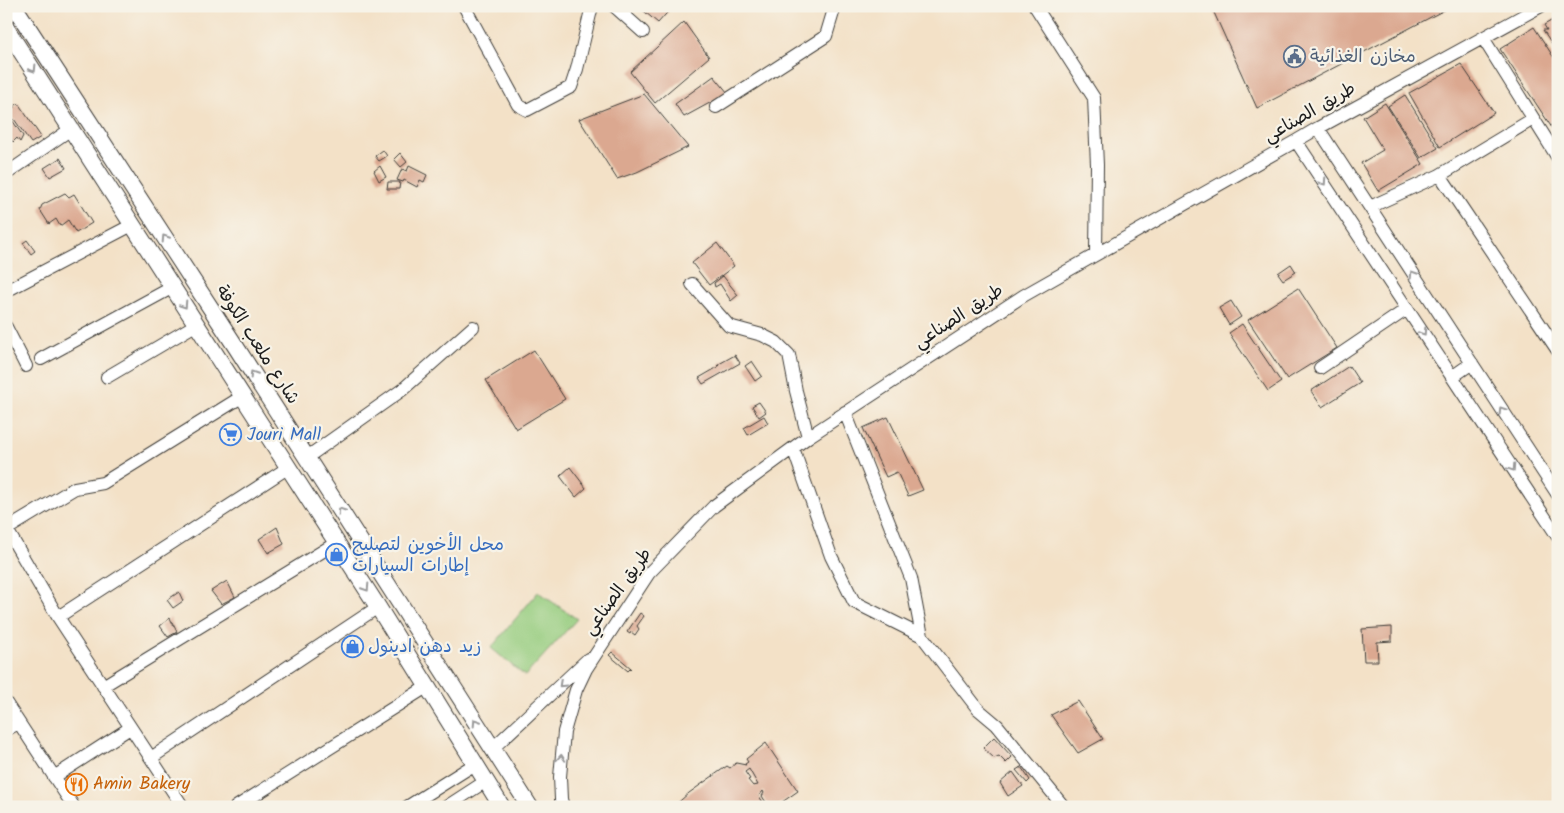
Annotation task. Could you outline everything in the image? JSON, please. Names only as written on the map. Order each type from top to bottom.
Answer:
[{"type":"main road","name":"شارع ملعب الكوفة","points":[[14,6],[224,329],[530,807]]},
{"type":"main road","points":[[6,28],[378,607],[502,807]]},
{"type":"main road","points":[[207,340],[216,341],[223,334],[224,329]]},
{"type":"main road","points":[[219,359],[224,349],[236,348]]},
{"type":"street","points":[[464,6],[518,105],[527,110],[571,87],[592,6]]},
{"type":"street","points":[[614,6],[643,32]]},
{"type":"street","points":[[716,107],[826,36],[835,6]]},
{"type":"street","points":[[1035,6],[1094,98],[1097,164],[1096,254]]},
{"type":"street","name":"طريق الصناعي","points":[[563,807],[560,777],[564,732],[576,690],[586,669],[649,574],[714,506],[808,437],[1023,296],[1318,128],[1541,6]]},
{"type":"street","points":[[1483,38],[1558,158]]},
{"type":"street","points":[[1370,207],[1440,175],[1533,119]]},
{"type":"street","points":[[1318,128],[1558,495]]},
{"type":"street","points":[[6,174],[71,129]]},
{"type":"street","points":[[1296,141],[1558,537]]},
{"type":"street","points":[[1440,175],[1558,351]]},
{"type":"street","points":[[6,291],[132,225]]},
{"type":"street","points":[[692,284],[729,326],[762,335],[776,342],[789,355],[808,437]]},
{"type":"street","points":[[41,359],[172,287]]},
{"type":"street","points":[[1320,368],[1407,309]]},
{"type":"street","points":[[107,377],[197,324]]},
{"type":"street","points":[[6,327],[26,366]]},
{"type":"street","points":[[306,458],[402,390],[473,327]]},
{"type":"street","points":[[1452,377],[1472,363]]},
{"type":"street","points":[[183,807],[58,617],[6,528],[75,488],[103,483],[243,396]]},
{"type":"street","points":[[845,412],[911,578],[922,636]]},
{"type":"street","points":[[793,448],[831,556],[854,602],[922,636],[978,709],[997,725],[1064,807]]},
{"type":"street","points":[[58,617],[289,468]]},
{"type":"street","points":[[104,686],[336,543]]},
{"type":"street","points":[[151,758],[378,607]]},
{"type":"street","points":[[493,748],[597,650]]},
{"type":"street","points":[[236,807],[428,686]]},
{"type":"street","points":[[6,703],[54,777],[68,804]]},
{"type":"street","points":[[6,730],[18,723]]},
{"type":"street","points":[[54,777],[130,728]]},
{"type":"street","points":[[407,807],[475,764]]},
{"type":"street","points":[[446,807],[486,781]]},
{"type":"green space","points":[[538,592],[577,619],[525,676],[491,648]]},
{"type":"building","points":[[638,6],[673,6],[658,23]]},
{"type":"building","name":"مخازن الغذائية","points":[[1211,6],[1452,6],[1257,108]]},
{"type":"building","points":[[1558,17],[1558,53],[1543,30],[1547,30],[1544,25]]},
{"type":"building","points":[[684,22],[709,57],[655,103],[630,72]]},
{"type":"building","points":[[1534,27],[1558,64],[1558,137],[1500,49]]},
{"type":"building","points":[[1461,64],[1494,113],[1440,147],[1409,93]]},
{"type":"building","points":[[714,76],[728,93],[684,117],[675,104]]},
{"type":"building","points":[[6,94],[14,106],[6,111]]},
{"type":"building","points":[[644,94],[688,147],[637,172],[617,179],[579,119]]},
{"type":"building","points":[[1405,95],[1438,148],[1421,158],[1388,106]]},
{"type":"building","points":[[18,103],[41,137],[31,143],[14,119],[12,120],[23,136],[20,142],[17,138],[13,142],[6,133],[6,128],[10,125],[6,120],[6,116]]},
{"type":"building","points":[[1385,103],[1423,164],[1378,191],[1361,163],[1383,150],[1363,117]]},
{"type":"building","points":[[383,150],[387,156],[379,161],[375,156]]},
{"type":"building","points":[[400,153],[407,162],[401,167],[394,159]]},
{"type":"building","points":[[60,158],[66,168],[50,177],[44,168]]},
{"type":"building","points":[[380,166],[386,177],[379,181],[374,171]]},
{"type":"building","points":[[409,166],[427,175],[424,182],[420,180],[417,187],[404,180],[403,182],[397,180],[402,169],[407,171]]},
{"type":"building","points":[[388,182],[400,182],[399,189],[387,189]]},
{"type":"building","points":[[65,193],[69,197],[74,194],[92,223],[76,233],[68,220],[60,226],[56,219],[49,224],[40,210],[42,205]]},
{"type":"building","points":[[27,240],[35,251],[31,254],[23,243]]},
{"type":"building","points":[[717,243],[734,266],[709,285],[692,263]]},
{"type":"building","points":[[1291,264],[1296,272],[1283,280],[1278,273]]},
{"type":"building","points":[[723,276],[738,295],[731,301],[720,284],[715,287],[714,283]]},
{"type":"building","points":[[1298,288],[1337,348],[1287,379],[1248,320]]},
{"type":"building","points":[[1231,301],[1241,317],[1229,325],[1219,308]]},
{"type":"building","points":[[1242,324],[1281,382],[1268,391],[1229,333]]},
{"type":"building","points":[[534,350],[565,399],[516,429],[486,380]]},
{"type":"building","points":[[735,355],[740,363],[703,384],[699,378]]},
{"type":"building","points":[[752,361],[762,376],[755,381],[745,366]]},
{"type":"building","points":[[1349,366],[1360,383],[1322,407],[1311,391]]},
{"type":"building","points":[[759,402],[766,412],[759,417],[752,406]]},
{"type":"building","points":[[764,416],[768,423],[748,435],[744,428]]},
{"type":"building","points":[[888,417],[923,490],[908,496],[897,472],[886,477],[863,428]]},
{"type":"building","points":[[570,467],[586,488],[576,497],[560,476]]},
{"type":"building","points":[[277,527],[284,544],[268,553],[259,539]]},
{"type":"building","points":[[227,581],[235,597],[221,604],[211,591]]},
{"type":"building","points":[[179,592],[183,601],[173,608],[167,600]]},
{"type":"building","points":[[640,613],[644,616],[637,626],[639,629],[635,635],[631,632],[630,634],[627,632]]},
{"type":"building","points":[[170,618],[177,632],[168,637],[160,626]]},
{"type":"building","points":[[1392,627],[1392,641],[1377,642],[1378,661],[1364,661],[1362,629]]},
{"type":"building","points":[[612,652],[631,668],[628,671],[609,655]]},
{"type":"building","points":[[1078,701],[1103,739],[1078,753],[1051,715]]},
{"type":"building","points":[[994,737],[1012,757],[1006,763],[999,756],[994,758],[983,748]]},
{"type":"building","points":[[766,743],[798,791],[775,807],[769,807],[762,796],[763,791],[759,796],[766,807],[673,807],[727,766],[730,768],[736,763],[746,765],[748,762],[746,759]],"holes":[[[749,769],[758,785],[753,786],[745,772]]]},
{"type":"building","points":[[1021,767],[1030,780],[1027,783],[1016,770]]},
{"type":"building","points":[[1013,772],[1023,786],[1008,796],[1000,783]]},
{"type":"place","name":"مخازن الغذائية","points":[[1294,57]]},
{"type":"place","name":"Jouri Mall","points":[[231,435]]},
{"type":"place","name":"محل الأخوين لتصليح إطارات السيارات","points":[[336,555]]},
{"type":"place","name":"زيد دهن ادينول","points":[[352,647]]},
{"type":"place","name":"Amin Bakery","points":[[77,784]]}]
